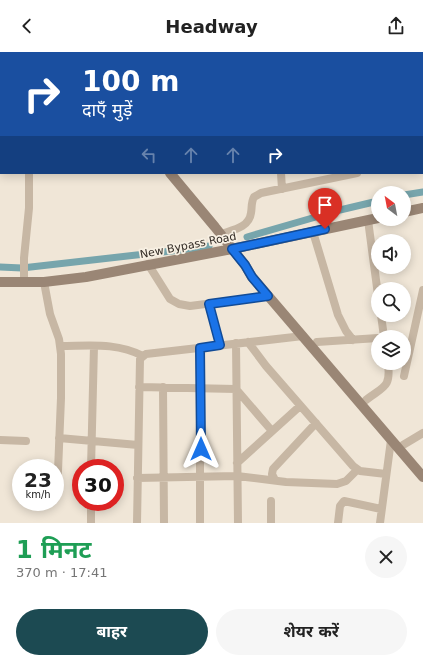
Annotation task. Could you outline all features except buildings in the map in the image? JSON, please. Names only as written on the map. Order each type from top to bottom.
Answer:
[{"type":"street","points":[[24,278],[29,208],[29,174]]},
{"type":"street","points":[[171,174],[245,265],[252,277],[423,477]]},
{"type":"street","points":[[281,174],[282,189]]},
{"type":"street","points":[[220,234],[240,227],[248,222],[251,214],[252,200],[256,195],[352,174]]},
{"type":"street","points":[[411,211],[423,208]]},
{"type":"street","name":"New Bypass Road","points":[[0,282],[24,278],[44,282],[86,277],[232,249],[371,219]]},
{"type":"street","points":[[373,226],[377,282]]},
{"type":"street","points":[[313,232],[338,315],[346,331],[353,340]]},
{"type":"street","points":[[148,264],[170,299],[184,306],[268,296]]},
{"type":"street","points":[[245,265],[256,272],[317,342],[423,470]]},
{"type":"street","points":[[44,282],[50,314],[60,346],[62,364],[59,459]]},
{"type":"street","points":[[404,376],[423,290]]},
{"type":"street","points":[[209,304],[220,345]]},
{"type":"street","points":[[60,346],[112,346],[123,348],[142,356],[236,343],[303,336]]},
{"type":"street","points":[[317,342],[371,339]]},
{"type":"street","points":[[248,342],[300,406],[357,470],[386,474]]},
{"type":"street","points":[[236,343],[238,523]]},
{"type":"street","points":[[91,459],[94,346]]},
{"type":"street","points":[[200,348],[200,523]]},
{"type":"street","points":[[137,523],[139,362],[142,356]]},
{"type":"street","points":[[366,400],[389,381],[388,370]]},
{"type":"street","points":[[139,387],[236,389],[272,431]]},
{"type":"street","points":[[163,387],[164,523]]},
{"type":"street","points":[[237,463],[300,406]]},
{"type":"street","points":[[275,480],[272,474],[273,468],[316,423]]},
{"type":"street","points":[[403,445],[423,433]]},
{"type":"street","points":[[60,438],[138,445]]},
{"type":"street","points":[[0,440],[26,441]]},
{"type":"street","points":[[380,523],[391,440]]},
{"type":"street","points":[[137,478],[237,476],[338,484],[346,481],[357,470]]},
{"type":"street","points":[[271,523],[272,501]]},
{"type":"street","points":[[338,523],[340,506],[344,502],[381,509]]},
{"type":"street","points":[[91,511],[91,523]]},
{"type":"waterway","points":[[411,194],[423,192]]},
{"type":"waterway","points":[[247,237],[371,203]]},
{"type":"waterway","points":[[0,267],[22,268],[209,246]]},
{"type":"route","points":[[201,449],[200,348],[220,345],[209,304],[268,296],[232,249],[325,229]]}]
